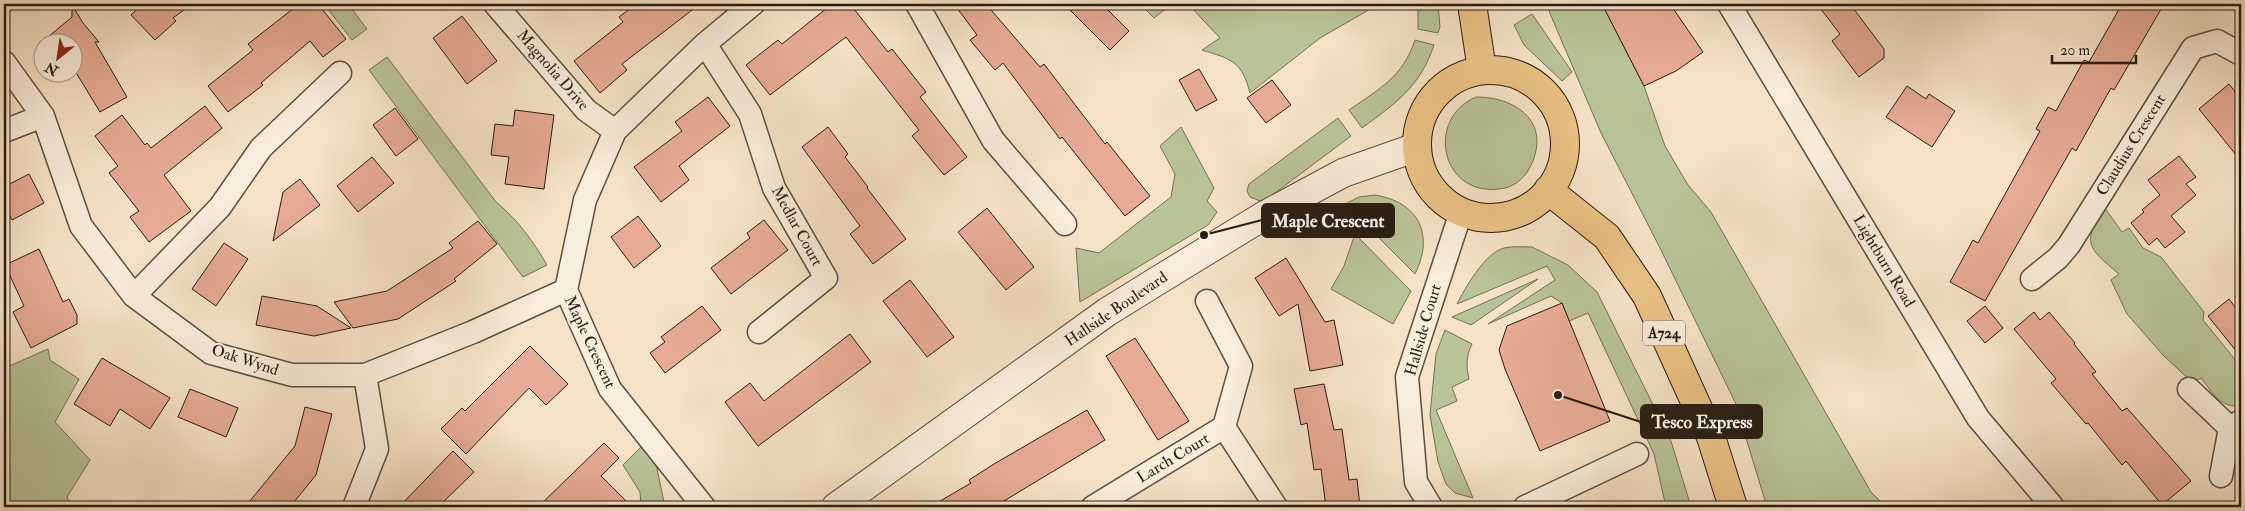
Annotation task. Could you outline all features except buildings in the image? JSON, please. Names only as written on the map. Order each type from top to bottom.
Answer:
[{"type":"main road","points":[[1472,4],[1482,70]]},
{"type":"main road","points":[[1482,70],[1512,74],[1538,86],[1558,110],[1564,140],[1561,167],[1548,190],[1531,207],[1510,215],[1485,218],[1461,212],[1443,200],[1426,180],[1417,147],[1424,111],[1439,88],[1455,77],[1470,71],[1482,70]]},
{"type":"main road","name":"A724","points":[[1548,190],[1607,237],[1647,296],[1711,437],[1733,507]]},
{"type":"street","name":"Magnolia Drive","points":[[495,4],[586,110],[615,131]]},
{"type":"street","name":"Maple Crescent","points":[[704,507],[610,389],[566,290],[585,200],[615,131],[706,44],[753,4]]},
{"type":"street","points":[[917,4],[993,140],[1065,224]]},
{"type":"street","name":"Lightburn Road","points":[[1729,4],[1978,418],[2053,507]]},
{"type":"street","name":"Claudius Crescent","points":[[2032,279],[2058,258],[2069,245],[2193,48],[2217,41],[2241,54]]},
{"type":"street","name":"Medlar Court","points":[[706,44],[750,114],[774,188],[826,278],[759,332]]},
{"type":"street","name":"Oak Wynd","points":[[4,62],[43,116],[81,226],[134,296],[211,352],[292,375],[365,375],[473,332],[566,290]]},
{"type":"street","points":[[134,296],[220,208],[261,148],[340,73]]},
{"type":"street","points":[[4,131],[43,116]]},
{"type":"street","name":"Hallside Boulevard","points":[[836,507],[1108,312],[1157,281],[1265,215],[1343,172],[1417,147]]},
{"type":"street","name":"Hallside Court","points":[[1432,507],[1416,482],[1407,377],[1461,212]]},
{"type":"street","points":[[1207,301],[1241,366],[1224,427]]},
{"type":"street","points":[[354,507],[377,449],[365,375]]},
{"type":"street","points":[[2189,389],[2235,424],[2221,476]]},
{"type":"street","name":"Larch Court","points":[[1093,507],[1224,427],[1276,507]]},
{"type":"street","points":[[1525,507],[1637,454]]},
{"type":"green space","points":[[324,4],[348,4],[367,29],[352,40]]},
{"type":"green space","points":[[1140,4],[1172,4],[1154,18]]},
{"type":"green space","points":[[1188,4],[1379,4],[1320,38],[1250,93],[1243,74],[1234,63],[1221,56],[1202,50],[1220,38]]},
{"type":"green space","points":[[1418,4],[1438,4],[1440,27],[1438,33],[1418,29]]},
{"type":"green space","points":[[1546,4],[1602,4],[1644,86],[1665,146],[1688,185],[1711,212],[1871,492],[1886,507],[1767,507],[1735,402],[1660,248],[1601,133]]},
{"type":"green space","points":[[1532,14],[1572,72],[1562,81],[1524,45],[1514,25]]},
{"type":"green space","points":[[1415,40],[1434,45],[1422,72],[1396,102],[1362,128],[1349,110],[1380,88],[1397,73],[1410,53]]},
{"type":"green space","points":[[387,57],[496,202],[524,231],[547,265],[523,277],[369,70]]},
{"type":"green space","points":[[1476,97],[1492,98],[1518,108],[1528,116],[1534,127],[1537,139],[1535,153],[1529,169],[1524,177],[1508,187],[1499,189],[1479,188],[1464,181],[1453,169],[1447,154],[1446,138],[1450,122],[1460,108]]},
{"type":"green space","points":[[1338,118],[1351,136],[1263,202],[1250,197],[1247,191],[1249,184]]},
{"type":"green space","points":[[1181,127],[1214,188],[1207,201],[1217,212],[1208,225],[1080,302],[1076,248],[1099,253],[1171,197],[1175,174],[1160,146]]},
{"type":"green space","points":[[1375,195],[1402,205],[1419,222],[1423,246],[1421,259],[1415,274],[1345,204],[1359,197]]},
{"type":"green space","points":[[2104,207],[2122,232],[2129,228],[2143,248],[2161,257],[2204,312],[2203,320],[2241,367],[2241,406],[2228,405],[2222,402],[2213,394],[2201,378],[2193,383],[2163,355],[2127,314],[2111,280],[2119,274],[2094,251],[2091,244],[2093,229]]},
{"type":"green space","points":[[1355,234],[1411,291],[1393,324],[1331,289],[1344,266]]},
{"type":"green space","points":[[1507,247],[1532,247],[1568,265],[1597,292],[1671,441],[1691,507],[1666,507],[1654,454],[1588,313],[1569,321],[1562,303],[1551,296],[1488,324],[1555,280],[1547,266],[1457,304],[1476,272],[1497,251]]},
{"type":"green space","points":[[1538,279],[1471,325],[1452,317]]},
{"type":"green space","points":[[1445,330],[1472,344],[1467,361],[1469,379],[1452,387],[1457,401],[1436,410],[1473,498],[1455,493],[1446,484],[1438,462],[1430,415],[1436,354]]},
{"type":"green space","points":[[48,349],[50,360],[79,379],[55,422],[90,460],[67,497],[71,507],[30,507],[23,501],[13,507],[4,507],[4,361],[7,367]]},
{"type":"green space","points":[[642,446],[656,464],[665,507],[641,507],[640,492],[623,465]]},
{"type":"place","name":"Maple Crescent","points":[[1204,235]]},
{"type":"place","name":"Tesco Express","points":[[1558,395]]}]
